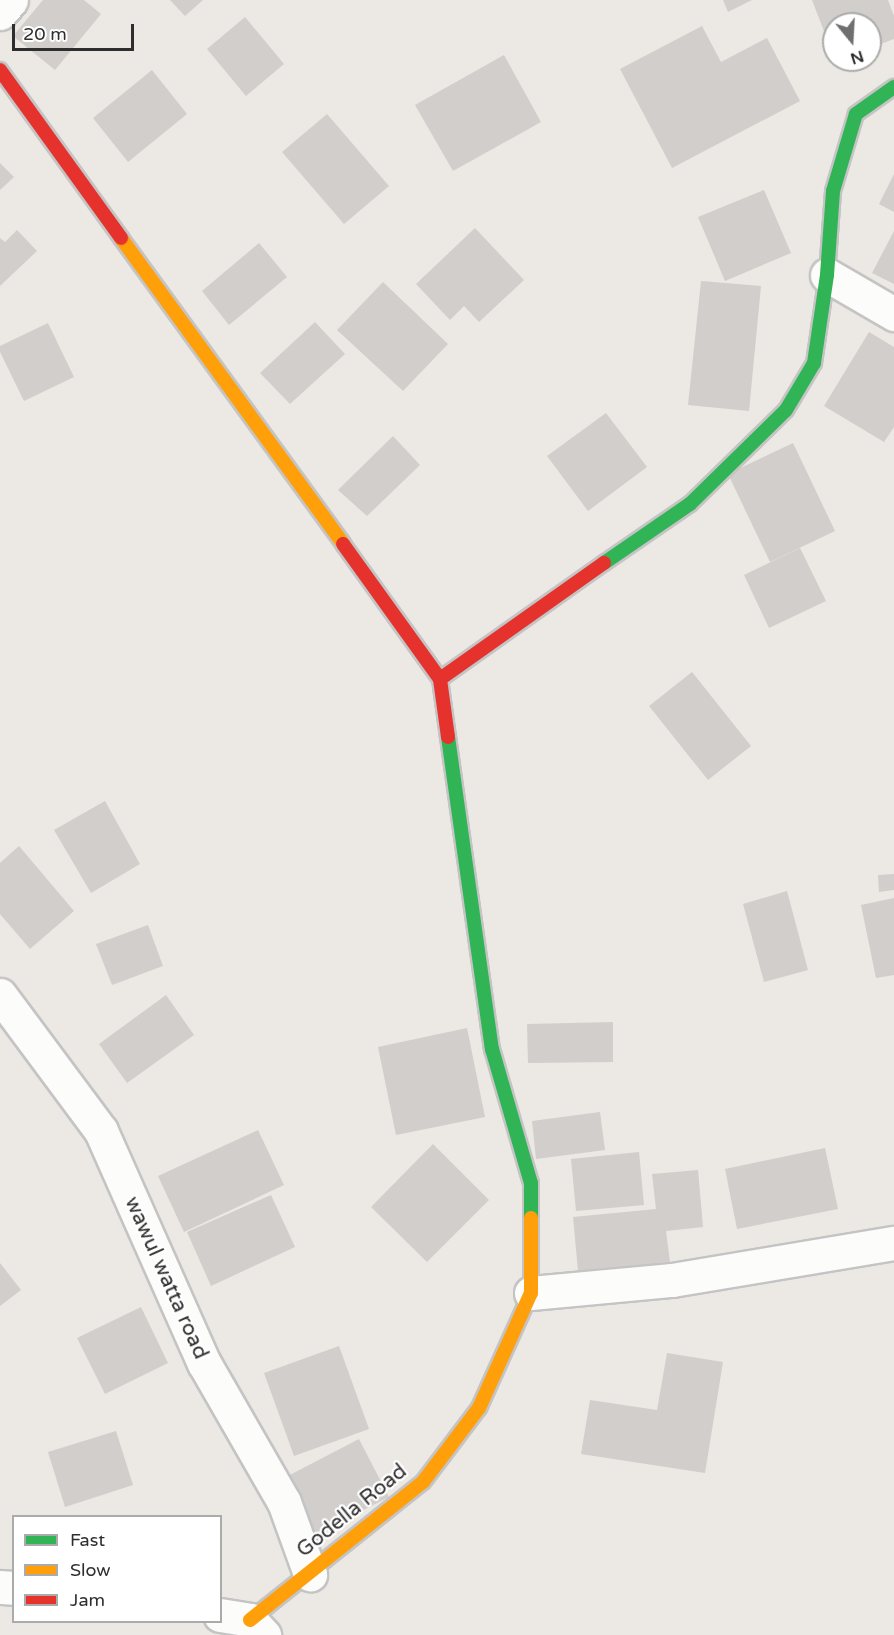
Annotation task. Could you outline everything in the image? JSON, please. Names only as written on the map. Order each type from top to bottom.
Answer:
[{"type":"street","points":[[0,13],[11,0]]},
{"type":"street","points":[[0,70],[440,679],[492,1049],[531,1183],[531,1293],[672,1280],[894,1243]]},
{"type":"street","points":[[440,679],[518,622],[690,504],[786,410],[814,363],[827,275],[833,191],[856,114],[894,87]]},
{"type":"street","points":[[827,275],[894,314]]},
{"type":"street","name":"wawul watta road","points":[[0,995],[101,1131],[204,1364],[284,1503],[310,1574]]},
{"type":"street","name":"Godella Road","points":[[245,1624],[423,1482],[479,1408],[531,1293]]},
{"type":"building","points":[[43,0],[84,0],[101,14],[55,70],[13,36]]},
{"type":"building","points":[[170,0],[203,0],[185,16]]},
{"type":"building","points":[[723,0],[752,0],[728,12]]},
{"type":"building","points":[[812,0],[888,0],[894,16],[894,39],[882,44],[882,12],[822,12],[822,26]]},
{"type":"building","points":[[245,17],[284,64],[246,96],[207,49]]},
{"type":"building","points":[[702,26],[721,62],[767,38],[800,101],[672,168],[620,69]]},
{"type":"building","points":[[504,55],[541,122],[453,171],[415,105]]},
{"type":"building","points":[[152,70],[187,114],[128,162],[93,118]]},
{"type":"building","points":[[327,114],[389,186],[344,224],[282,152]]},
{"type":"building","points":[[0,163],[14,177],[0,190]]},
{"type":"building","points":[[894,174],[894,212],[879,204]]},
{"type":"building","points":[[764,190],[791,253],[725,281],[698,217]]},
{"type":"building","points":[[475,228],[524,280],[479,322],[464,306],[450,320],[416,284]]},
{"type":"building","points":[[17,230],[37,251],[0,286],[0,238],[5,242]]},
{"type":"building","points":[[894,231],[894,284],[872,273]]},
{"type":"building","points":[[259,243],[287,277],[229,325],[202,291]]},
{"type":"building","points":[[701,281],[761,286],[749,411],[688,405]]},
{"type":"building","points":[[383,282],[448,344],[403,391],[337,330]]},
{"type":"building","points":[[315,322],[345,354],[290,404],[260,373]]},
{"type":"building","points":[[48,323],[74,377],[24,401],[0,352],[0,346]]},
{"type":"building","points":[[869,332],[894,347],[894,427],[884,442],[824,406]]},
{"type":"building","points":[[606,413],[647,467],[588,511],[547,456]]},
{"type":"building","points":[[393,436],[420,465],[367,516],[338,490]]},
{"type":"building","points":[[793,443],[835,531],[770,562],[728,474]]},
{"type":"building","points":[[800,548],[826,601],[769,628],[744,575]]},
{"type":"building","points":[[692,672],[751,746],[708,780],[649,706]]},
{"type":"building","points":[[105,801],[140,864],[91,893],[54,830]]},
{"type":"building","points":[[19,846],[74,911],[30,949],[0,914],[0,863]]},
{"type":"building","points":[[894,874],[894,890],[879,892],[878,875]]},
{"type":"building","points":[[787,891],[808,970],[764,982],[743,904]]},
{"type":"building","points":[[894,898],[894,975],[876,978],[861,905]]},
{"type":"building","points":[[148,925],[163,966],[112,985],[96,944]]},
{"type":"building","points":[[166,995],[194,1035],[127,1083],[99,1044]]},
{"type":"building","points":[[613,1022],[613,1062],[528,1063],[527,1024]]},
{"type":"building","points":[[467,1028],[485,1117],[396,1135],[378,1047]]},
{"type":"building","points":[[600,1112],[605,1150],[536,1159],[532,1121]]},
{"type":"building","points":[[258,1130],[284,1185],[184,1232],[158,1176]]},
{"type":"building","points":[[433,1144],[489,1200],[427,1262],[371,1207]]},
{"type":"building","points":[[825,1148],[838,1209],[737,1229],[725,1169]]},
{"type":"building","points":[[639,1152],[644,1205],[576,1211],[571,1159]]},
{"type":"building","points":[[698,1170],[703,1227],[666,1231],[670,1262],[578,1271],[573,1217],[656,1209],[652,1174]]},
{"type":"building","points":[[271,1195],[295,1247],[211,1286],[187,1232]]},
{"type":"building","points":[[0,1263],[21,1290],[0,1306]]},
{"type":"building","points":[[141,1307],[168,1363],[105,1394],[77,1338]]},
{"type":"building","points":[[339,1346],[369,1429],[294,1456],[264,1373]]},
{"type":"building","points":[[667,1353],[723,1362],[705,1473],[581,1454],[590,1400],[657,1410]]},
{"type":"building","points":[[116,1431],[133,1485],[65,1507],[48,1452]]},
{"type":"building","points":[[359,1439],[389,1497],[314,1535],[284,1478]]},
{"type":"traffic: fast","points":[[604,563],[690,504],[786,410],[814,363],[827,275],[833,191],[856,114],[894,87]]},
{"type":"traffic: fast","points":[[448,737],[492,1049],[531,1183],[531,1218]]},
{"type":"traffic: slow","points":[[121,238],[343,544]]},
{"type":"traffic: slow","points":[[250,1620],[423,1482],[479,1408],[531,1293],[531,1218]]},
{"type":"traffic: jam","points":[[0,70],[121,238]]},
{"type":"traffic: jam","points":[[343,544],[440,679]]},
{"type":"traffic: jam","points":[[448,737],[440,679],[604,563]]}]
